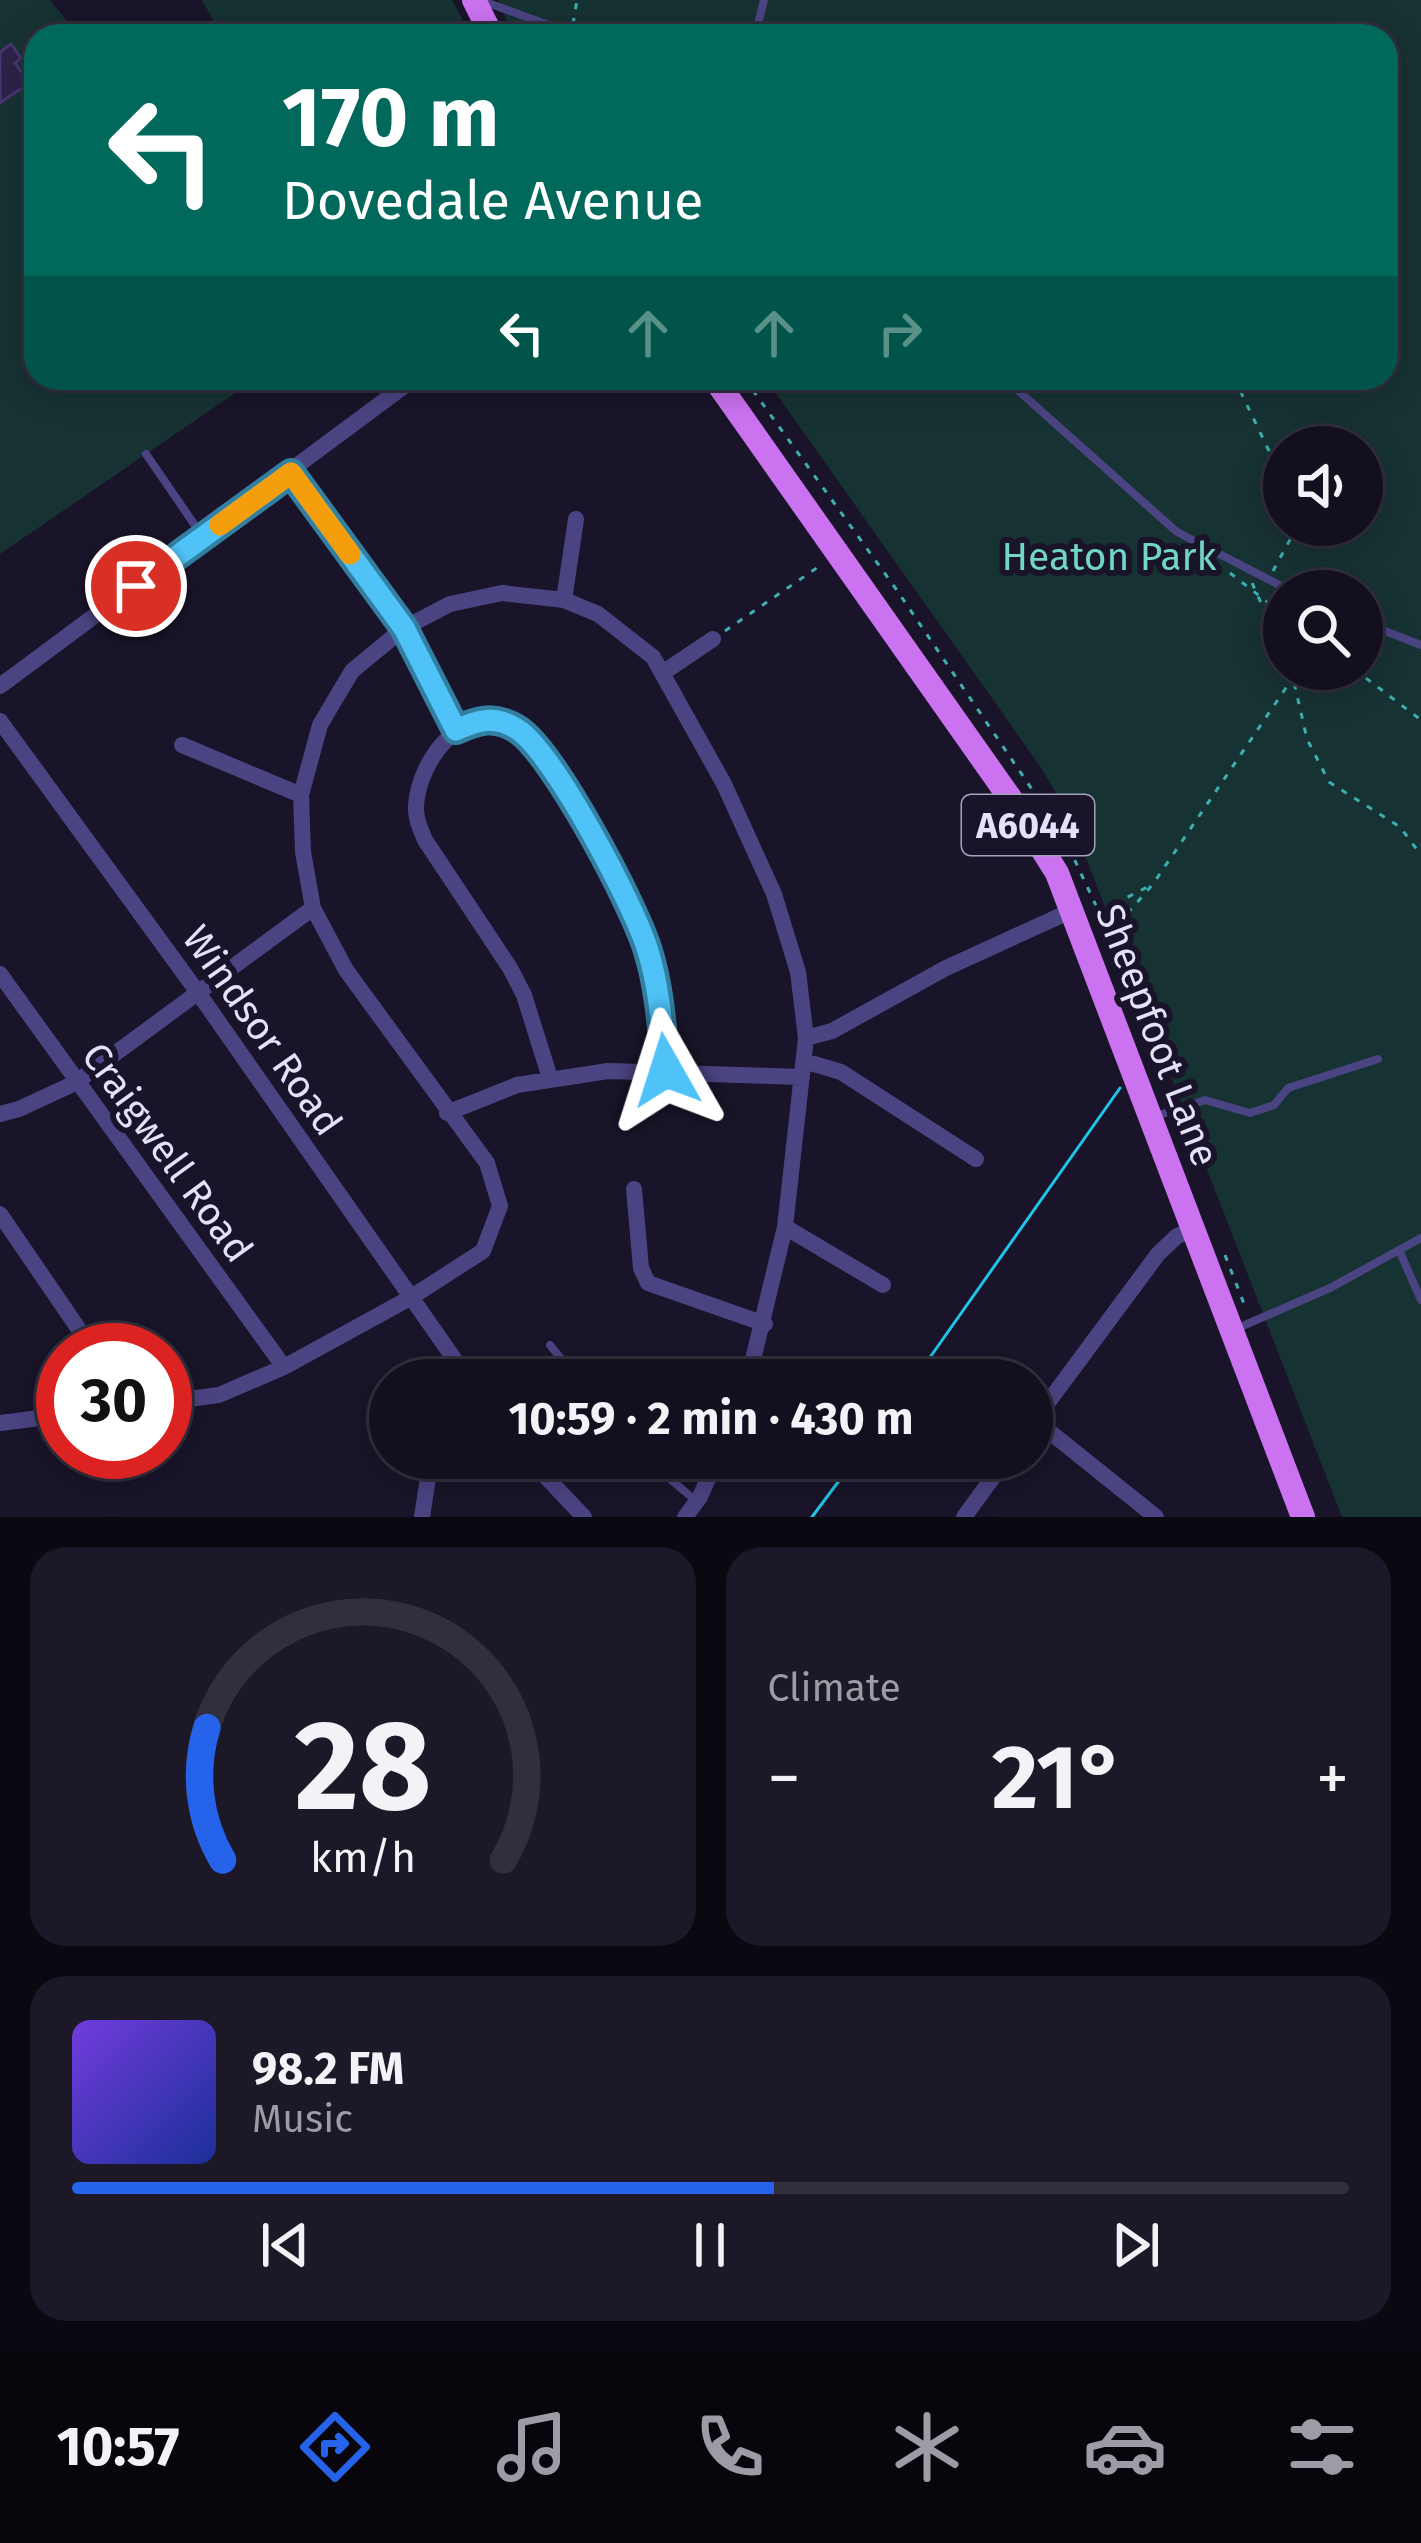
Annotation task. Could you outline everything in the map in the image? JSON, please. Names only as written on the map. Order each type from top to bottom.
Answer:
[{"type":"main road","name":"Sheepfoot Lane","points":[[722,390],[1045,850],[1075,916],[1304,1517]]},
{"type":"street","points":[[0,686],[400,390]]},
{"type":"street","points":[[291,473],[404,628],[456,730]]},
{"type":"street","points":[[564,600],[576,519]]},
{"type":"street","points":[[192,1398],[219,1395],[284,1367],[410,1298],[483,1251],[500,1206],[487,1163],[346,970],[313,908],[303,852],[301,795],[320,725],[352,671],[404,628],[449,604],[502,593],[564,600],[598,614],[653,657],[724,784],[774,894],[798,972],[806,1038],[785,1227],[754,1359]]},
{"type":"street","points":[[664,672],[713,639]]},
{"type":"street","points":[[550,1078],[524,995],[425,840],[416,818],[428,764],[438,747],[456,730],[490,719],[517,728],[533,742],[580,815],[648,948],[666,1070]]},
{"type":"street","name":"Windsor Road","points":[[0,722],[199,994],[454,1359]]},
{"type":"street","points":[[182,745],[301,795]]},
{"type":"street","points":[[0,1114],[75,1082],[313,908]]},
{"type":"street","points":[[806,1038],[832,1030],[946,968],[1075,916]]},
{"type":"street","name":"Craigwell Road","points":[[0,974],[284,1367]]},
{"type":"street","points":[[447,1113],[517,1085],[608,1071],[841,1072],[976,1160]]},
{"type":"street","points":[[634,1189],[641,1268],[648,1283],[764,1324]]},
{"type":"street","points":[[0,1214],[75,1323]]},
{"type":"street","points":[[785,1227],[883,1286]]},
{"type":"street","points":[[1053,1395],[1158,1254],[1177,1236],[1193,1230]]},
{"type":"street","points":[[0,1423],[36,1418]]},
{"type":"street","points":[[1053,1437],[1156,1517]]},
{"type":"street","points":[[422,1517],[428,1479]]},
{"type":"street","points":[[549,1479],[584,1517]]},
{"type":"street","points":[[685,1517],[707,1479]]},
{"type":"street","points":[[964,1517],[992,1479]]},
{"type":"lane","points":[[477,0],[545,24]]},
{"type":"lane","points":[[1017,390],[1177,532],[1263,576]]},
{"type":"lane","points":[[146,454],[203,537]]},
{"type":"lane","points":[[1383,630],[1421,645]]},
{"type":"lane","points":[[1152,1118],[1205,1100],[1250,1113],[1274,1105],[1288,1088],[1378,1059]]},
{"type":"lane","points":[[1231,1330],[1330,1288],[1421,1238]]},
{"type":"lane","points":[[1399,1250],[1421,1300]]},
{"type":"lane","points":[[550,1346],[561,1359]]},
{"type":"lane","points":[[670,1479],[697,1501]]},
{"type":"path","points":[[1240,390],[1263,438]]},
{"type":"path","points":[[713,639],[838,554]]},
{"type":"path","points":[[1244,566],[1263,608]]},
{"type":"path","points":[[1107,937],[1153,884],[1285,690]]},
{"type":"path","points":[[1297,690],[1307,740],[1329,782],[1400,827],[1421,855]]},
{"type":"path","points":[[1382,690],[1421,720]]},
{"type":"path","points":[[1075,916],[1153,884]]},
{"type":"green space","points":[[0,0],[50,0],[69,24],[24,24],[24,390],[239,390],[0,554]]},
{"type":"green space","points":[[202,0],[452,0],[465,24],[215,24]]},
{"type":"green space","name":"Heaton Park","points":[[498,0],[1421,0],[1421,1517],[1342,1517],[1070,817],[1040,766],[774,390],[1398,390],[1398,24],[508,24]]},
{"type":"building","points":[[11,44],[21,58],[15,63],[24,76],[24,86],[0,103],[0,52]]},
{"type":"tram line","points":[[929,1359],[1120,1088]]},
{"type":"tram line","points":[[812,1517],[840,1479]]},
{"type":"slow traffic","points":[[220,525],[291,473],[350,554]]},
{"type":"route","points":[[136,586],[291,473],[404,628],[456,730],[490,719],[517,728],[533,742],[580,815],[648,948],[666,1070]]}]
